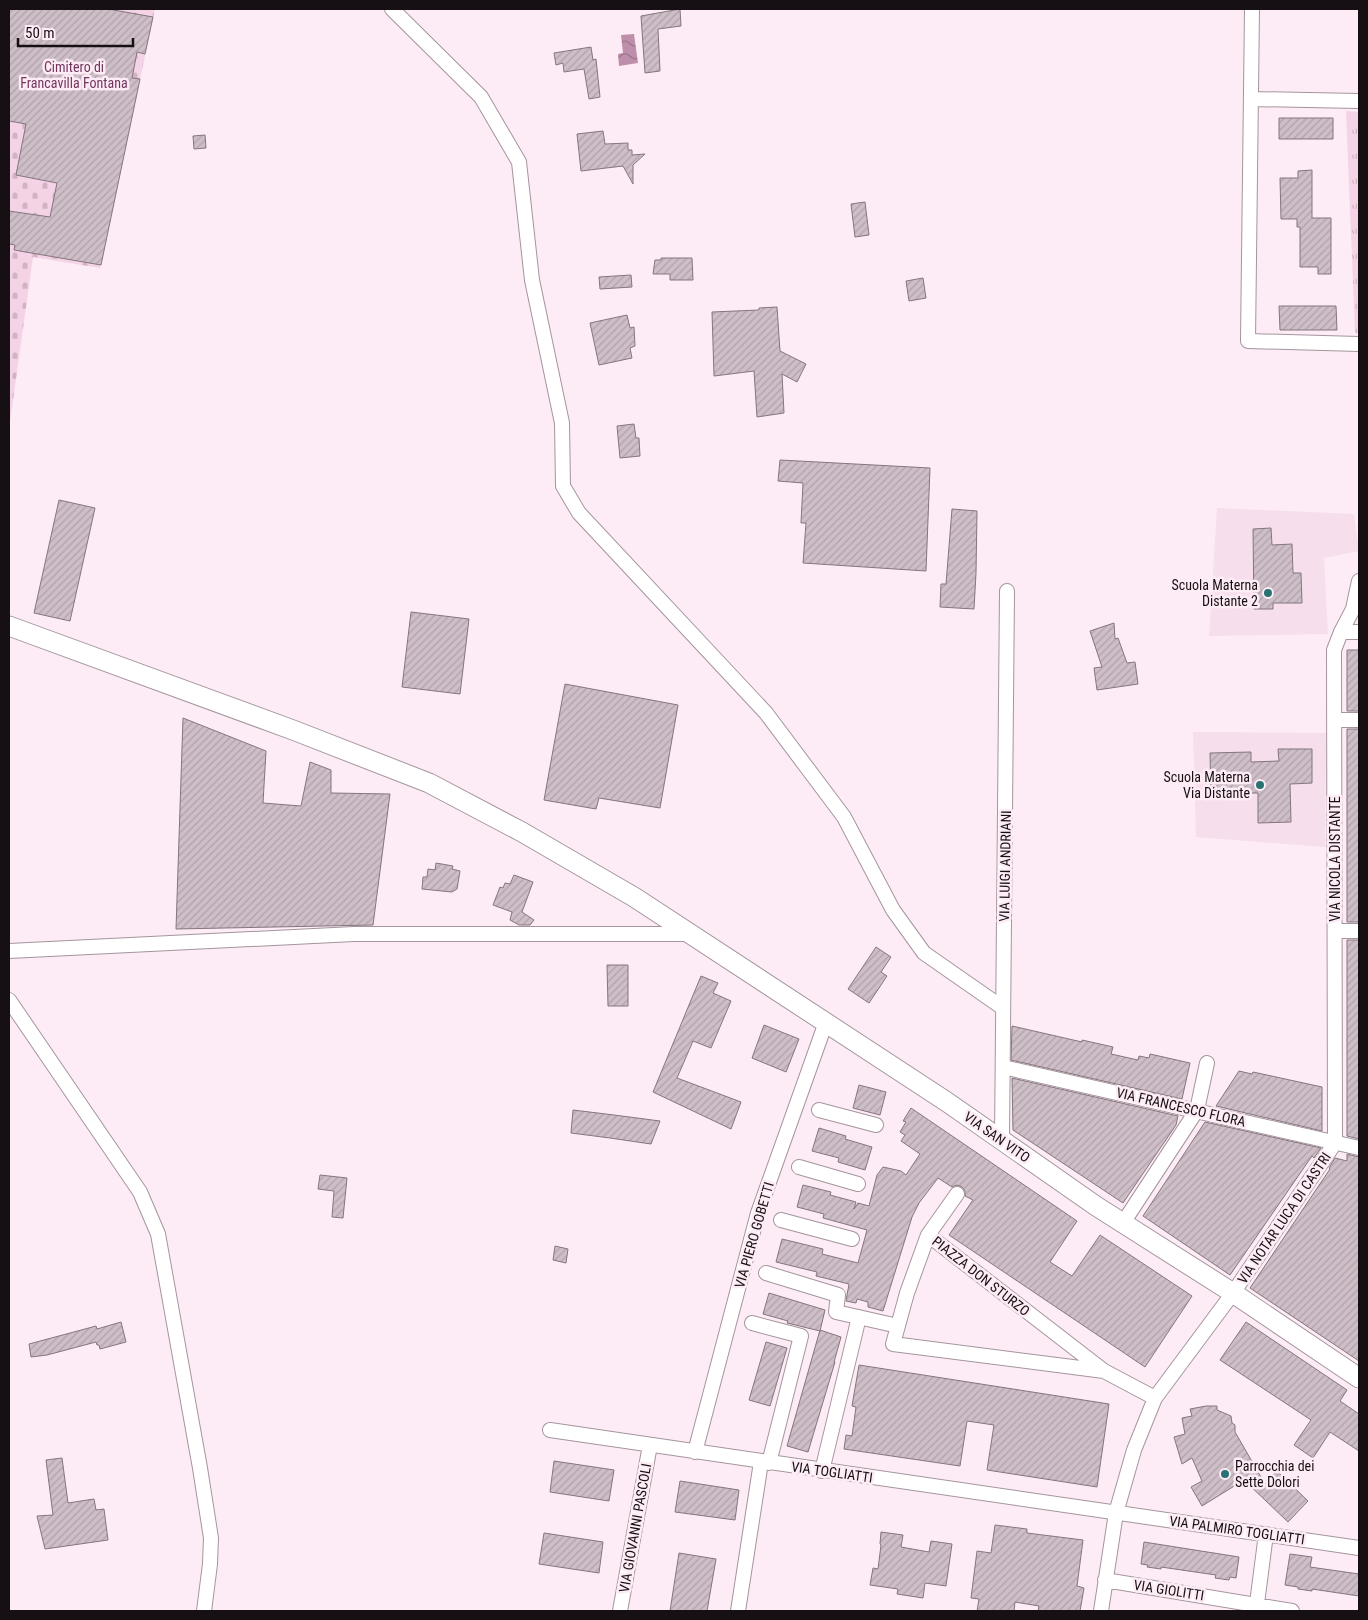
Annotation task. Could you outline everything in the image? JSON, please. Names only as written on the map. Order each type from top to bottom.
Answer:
[{"type":"street","points":[[392,9],[481,97],[520,162],[532,280],[562,423],[563,486],[579,513],[766,713],[844,817],[893,910],[924,953],[1004,1008]]},
{"type":"street","points":[[1252,9],[1248,342],[1359,344]]},
{"type":"street","points":[[1251,99],[1359,101]]},
{"type":"street","name":"VIA NICOLA DISTANTE","points":[[1335,1143],[1334,650],[1353,609],[1359,581]]},
{"type":"street","name":"VIA LUIGI ANDRIANI","points":[[1002,1140],[1007,591]]},
{"type":"street","name":"VIA SAN VITO","points":[[9,626],[293,730],[429,783],[522,832],[634,897],[826,1022],[1123,1223],[1233,1293],[1359,1378]]},
{"type":"street","points":[[1341,632],[1359,632]]},
{"type":"street","points":[[1334,720],[1359,720]]},
{"type":"street","points":[[1335,931],[1359,930]]},
{"type":"street","points":[[9,951],[354,934],[690,934]]},
{"type":"street","points":[[9,1000],[140,1192],[158,1234],[211,1538],[204,1611]]},
{"type":"street","name":"VIA PIERO GOBETTI","points":[[695,1452],[758,1213],[826,1022]]},
{"type":"street","points":[[1123,1223],[1197,1110],[1207,1063]]},
{"type":"street","name":"VIA FRANCESCO FLORA","points":[[1003,1067],[1359,1148]]},
{"type":"street","points":[[819,1110],[876,1125]]},
{"type":"street","name":"VIA NOTAR LUCA DI CASTRI","points":[[1101,1611],[1116,1513],[1134,1450],[1155,1398],[1233,1293],[1335,1143]]},
{"type":"street","points":[[799,1167],[858,1184]]},
{"type":"street","points":[[928,1235],[957,1194]]},
{"type":"street","points":[[781,1220],[852,1239]]},
{"type":"street","name":"PIAZZA DON STURZO","points":[[1104,1371],[893,1344],[906,1293],[928,1235],[1104,1371],[1155,1398]]},
{"type":"street","points":[[766,1273],[838,1295],[836,1312],[898,1326]]},
{"type":"street","points":[[822,1471],[859,1317]]},
{"type":"street","points":[[738,1611],[765,1462],[801,1336],[752,1323]]},
{"type":"street","name":"VIA TOGLIATTI","points":[[550,1430],[1116,1513]]},
{"type":"street","name":"VIA GIOVANNI PASCOLI","points":[[620,1611],[650,1445]]},
{"type":"street","name":"VIA PALMIRO TOGLIATTI","points":[[1116,1513],[1359,1548]]},
{"type":"street","points":[[1256,1608],[1266,1534]]},
{"type":"street","name":"VIA GIOLITTI","points":[[1105,1580],[1256,1608],[1292,1611]]},
{"type":"shaded area","name":"Scuola Materna Distante 2","points":[[1217,508],[1354,514],[1359,551],[1324,558],[1328,634],[1209,636]]},
{"type":"shaded area","name":"Scuola Materna Via Distante","points":[[1193,732],[1326,733],[1325,847],[1196,837]]},
{"type":"green space","name":"Cimitero di Francavilla Fontana","points":[[9,9],[155,9],[100,268],[33,257],[9,429]]},
{"type":"green space","points":[[1346,111],[1359,112],[1359,333],[1355,333]]},
{"type":"water","points":[[634,34],[638,63],[619,66],[618,54],[623,53],[621,35]]},
{"type":"building","name":"Cimitero di Francavilla Fontana","points":[[9,9],[108,9],[153,17],[145,54],[137,52],[132,78],[140,79],[101,265],[14,250],[15,245],[9,244],[9,211],[50,217],[57,183],[16,175],[26,124],[9,121]]},
{"type":"building","points":[[680,9],[681,26],[658,29],[660,71],[645,73],[641,16]]},
{"type":"building","points":[[591,47],[593,60],[596,59],[600,97],[589,99],[584,69],[564,72],[563,63],[556,65],[554,53]]},
{"type":"building","points":[[1279,118],[1333,118],[1333,139],[1279,139]]},
{"type":"building","points":[[603,131],[605,144],[628,143],[628,150],[632,150],[632,155],[645,154],[633,165],[633,184],[623,166],[581,171],[577,134]]},
{"type":"building","points":[[205,135],[206,148],[194,149],[193,136]]},
{"type":"building","points":[[1312,170],[1312,218],[1331,218],[1331,274],[1318,274],[1318,267],[1300,267],[1300,227],[1297,227],[1297,219],[1281,219],[1280,178],[1298,178],[1298,171]]},
{"type":"building","points":[[865,202],[869,235],[855,237],[851,204]]},
{"type":"building","points":[[661,258],[692,258],[693,280],[670,280],[670,274],[653,274],[655,260],[661,260]]},
{"type":"building","points":[[631,275],[632,287],[600,289],[599,277]]},
{"type":"building","points":[[923,278],[926,298],[909,301],[906,281]]},
{"type":"building","points":[[1279,306],[1336,306],[1337,330],[1280,330]]},
{"type":"building","points":[[777,307],[780,351],[806,364],[797,382],[782,374],[784,413],[757,417],[754,371],[714,376],[712,312],[759,310],[759,308]]},
{"type":"building","points":[[627,315],[630,328],[634,327],[635,346],[630,348],[632,358],[599,365],[590,323]]},
{"type":"building","points":[[634,424],[636,438],[639,438],[640,456],[620,458],[617,426]]},
{"type":"building","points":[[780,460],[930,468],[926,571],[803,563],[806,523],[801,523],[803,483],[778,481]]},
{"type":"building","points":[[59,500],[95,508],[70,621],[34,613]]},
{"type":"building","points":[[952,509],[977,511],[974,609],[940,607],[941,584],[946,584]]},
{"type":"building","points":[[1271,528],[1272,545],[1292,544],[1293,573],[1301,573],[1302,603],[1273,603],[1273,609],[1254,609],[1253,529]]},
{"type":"building","points":[[411,612],[469,619],[460,694],[402,687]]},
{"type":"building","points":[[1114,623],[1115,639],[1118,638],[1127,663],[1135,662],[1138,684],[1097,690],[1094,668],[1102,667],[1090,631]]},
{"type":"building","points":[[1347,650],[1359,650],[1359,711],[1347,711]]},
{"type":"building","points":[[565,684],[678,705],[660,808],[599,798],[596,809],[544,800]]},
{"type":"building","points":[[183,718],[266,751],[263,803],[301,806],[310,762],[331,770],[331,793],[390,794],[373,925],[176,929]]},
{"type":"building","points":[[1347,729],[1359,729],[1359,922],[1347,922]]},
{"type":"building","points":[[1278,749],[1312,749],[1312,783],[1290,784],[1291,822],[1258,823],[1258,793],[1211,793],[1210,753],[1251,752],[1251,762],[1279,761]]},
{"type":"building","points":[[436,863],[453,866],[452,869],[460,871],[457,889],[452,892],[422,889],[423,877],[427,877],[428,869],[435,870]]},
{"type":"building","points":[[514,875],[533,882],[522,912],[534,920],[530,925],[519,925],[510,920],[512,912],[493,905],[500,887],[503,888],[505,883],[510,884]]},
{"type":"building","points":[[1347,940],[1359,940],[1359,1139],[1347,1136]]},
{"type":"building","points":[[876,947],[891,957],[881,972],[887,976],[869,1003],[848,989]]},
{"type":"building","points":[[607,965],[628,965],[628,1006],[608,1006]]},
{"type":"building","points":[[701,976],[718,983],[713,993],[731,1001],[711,1048],[693,1041],[677,1078],[741,1102],[731,1129],[653,1092]]},
{"type":"building","points":[[764,1025],[799,1039],[786,1072],[752,1058]]},
{"type":"building","points":[[1012,1026],[1113,1047],[1111,1054],[1138,1060],[1139,1056],[1149,1058],[1150,1054],[1190,1063],[1182,1099],[1011,1060]]},
{"type":"building","points":[[1239,1071],[1252,1074],[1253,1072],[1322,1087],[1322,1131],[1216,1106]]},
{"type":"building","points":[[1012,1078],[1178,1116],[1176,1125],[1123,1203],[1013,1130]]},
{"type":"building","points":[[859,1085],[886,1092],[880,1115],[853,1108]]},
{"type":"building","points":[[911,1108],[1077,1221],[1050,1262],[1072,1276],[1100,1235],[1192,1296],[1145,1367],[949,1235],[973,1200],[965,1196],[965,1191],[962,1187],[957,1185],[952,1187],[938,1178],[919,1203],[912,1217],[883,1311],[868,1307],[868,1302],[857,1299],[856,1303],[846,1301],[849,1284],[816,1276],[817,1272],[776,1262],[782,1239],[823,1249],[822,1254],[858,1263],[867,1230],[823,1218],[824,1214],[797,1207],[803,1185],[831,1192],[830,1195],[856,1202],[854,1209],[858,1203],[869,1206],[877,1175],[883,1167],[901,1171],[906,1175],[920,1154],[901,1141],[905,1135],[900,1132],[906,1122],[903,1121]]},
{"type":"building","points":[[573,1110],[660,1121],[651,1144],[571,1133]]},
{"type":"building","points":[[1205,1122],[1321,1148],[1314,1158],[1312,1156],[1230,1275],[1143,1216]]},
{"type":"building","points":[[819,1128],[846,1136],[845,1139],[872,1147],[865,1170],[838,1162],[839,1158],[812,1151]]},
{"type":"building","points":[[1347,1154],[1359,1157],[1359,1361],[1250,1288],[1330,1169],[1335,1158],[1347,1161]]},
{"type":"building","points":[[320,1175],[347,1178],[343,1218],[332,1217],[334,1191],[318,1189]]},
{"type":"building","points":[[555,1246],[568,1249],[566,1263],[553,1260]]},
{"type":"building","points":[[769,1293],[825,1310],[820,1331],[787,1323],[788,1321],[763,1314]]},
{"type":"building","points":[[121,1322],[126,1342],[100,1349],[96,1342],[47,1355],[31,1357],[29,1344],[96,1326],[97,1329]]},
{"type":"building","points":[[1246,1322],[1347,1390],[1340,1401],[1359,1414],[1359,1451],[1330,1432],[1313,1458],[1294,1445],[1311,1420],[1220,1360]]},
{"type":"building","points":[[820,1330],[841,1337],[808,1452],[787,1446]]},
{"type":"building","points":[[766,1342],[787,1348],[770,1406],[749,1400]]},
{"type":"building","points":[[859,1365],[1109,1404],[1097,1487],[987,1470],[994,1425],[967,1421],[960,1466],[844,1449],[846,1435],[852,1436],[856,1407],[852,1406]]},
{"type":"building","points":[[1217,1406],[1217,1410],[1231,1416],[1232,1423],[1235,1425],[1235,1432],[1265,1484],[1277,1471],[1308,1501],[1288,1522],[1244,1480],[1202,1506],[1191,1487],[1202,1481],[1192,1458],[1182,1464],[1174,1437],[1185,1434],[1182,1418],[1192,1416],[1190,1409]]},
{"type":"building","points":[[62,1458],[68,1503],[94,1499],[96,1510],[104,1509],[108,1540],[45,1549],[37,1516],[53,1515],[46,1460]]},
{"type":"building","points":[[554,1461],[614,1470],[609,1501],[550,1492]]},
{"type":"building","points":[[680,1481],[739,1490],[735,1520],[675,1512]]},
{"type":"building","points":[[995,1525],[1027,1529],[1027,1533],[1083,1540],[1077,1586],[1084,1588],[1080,1611],[1038,1611],[1039,1606],[1015,1602],[1014,1611],[977,1611],[979,1599],[971,1598],[977,1551],[991,1553]]},
{"type":"building","points":[[881,1532],[903,1535],[901,1547],[929,1552],[931,1541],[952,1544],[946,1586],[925,1583],[923,1598],[897,1594],[898,1589],[870,1585],[873,1568],[878,1569]]},
{"type":"building","points":[[544,1533],[603,1542],[599,1573],[539,1564]]},
{"type":"building","points":[[1144,1542],[1239,1557],[1236,1578],[1230,1577],[1229,1580],[1215,1578],[1216,1575],[1161,1567],[1161,1569],[1147,1567],[1148,1565],[1141,1564]]},
{"type":"building","points":[[679,1553],[716,1559],[707,1611],[670,1611]]},
{"type":"building","points":[[1290,1554],[1312,1557],[1310,1567],[1359,1574],[1359,1596],[1312,1589],[1312,1591],[1298,1589],[1298,1587],[1285,1585]]},
{"type":"place","name":"Scuola Materna Distante 2","points":[[1268,593]]},
{"type":"place","name":"Scuola Materna Via Distante","points":[[1260,785]]},
{"type":"place","name":"Parrocchia dei Sette Dolori","points":[[1225,1474]]}]
